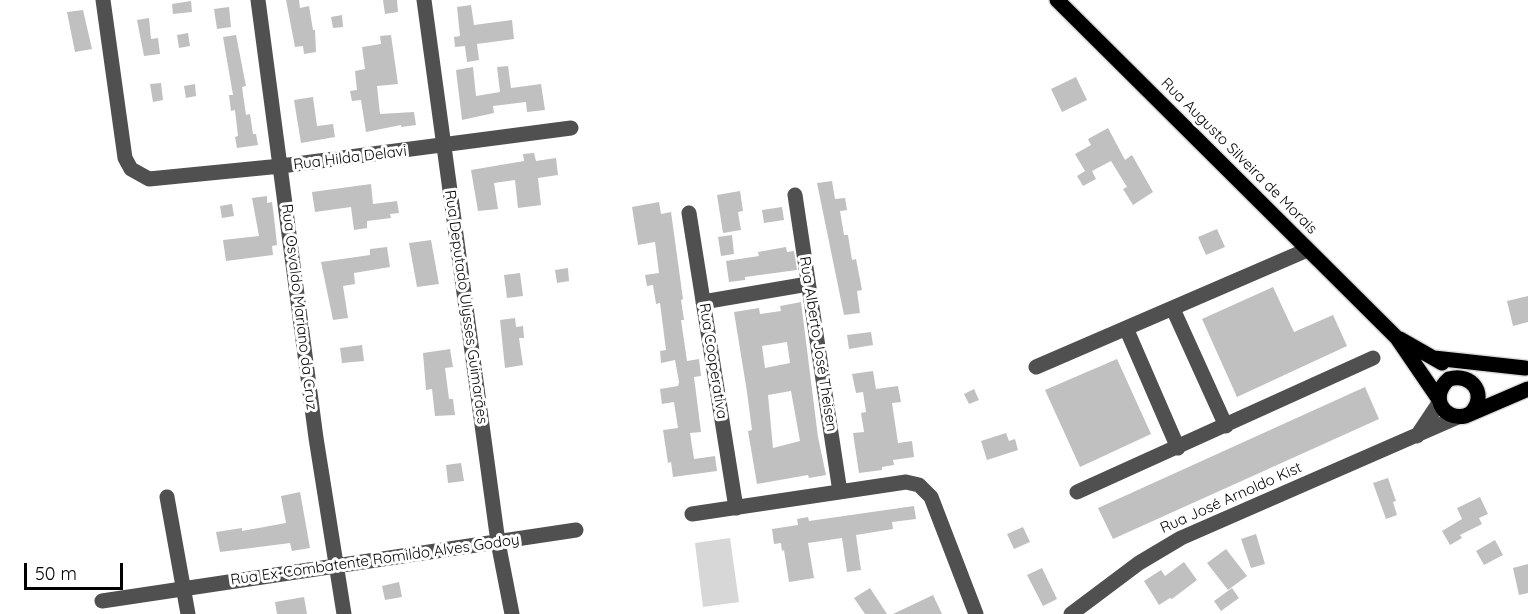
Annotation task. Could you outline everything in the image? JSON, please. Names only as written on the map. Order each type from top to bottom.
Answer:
[{"type":"main road","name":"Rua Augusto Silveira de Morais","points":[[1057,0],[1397,338],[1439,401]]},
{"type":"main road","name":"Rua Augusto Silveira de Morais","points":[[1397,338],[1466,378]]},
{"type":"main road","name":"Rua Augusto Silveira de Morais","points":[[1434,358],[1526,367]]},
{"type":"main road","points":[[1466,378],[1474,384],[1479,396],[1465,415],[1446,413],[1439,401],[1444,384],[1449,379],[1526,367]]},
{"type":"main road","name":"Rua José Arnoldo Kist","points":[[1465,415],[1528,389]]},
{"type":"street","name":"Rua Hilda Delavi","points":[[103,0],[125,158],[131,169],[149,179],[280,166],[571,128]]},
{"type":"street","name":"Rua Osvaldo Mariano da Cruz","points":[[258,0],[334,565],[344,614]]},
{"type":"street","name":"Rua Deputado Ulysses Guimarães","points":[[424,0],[498,542],[512,614]]},
{"type":"street","name":"Rua Alberto José Theisen","points":[[795,195],[840,492]]},
{"type":"street","name":"Rua Cooperativa","points":[[689,213],[736,508]]},
{"type":"street","points":[[1036,367],[1307,250]]},
{"type":"street","points":[[703,302],[808,284]]},
{"type":"street","points":[[1173,309],[1226,426]]},
{"type":"street","points":[[1126,328],[1178,448]]},
{"type":"street","points":[[1077,492],[1373,358]]},
{"type":"street","points":[[1417,436],[1439,401]]},
{"type":"street","name":"Rua José Arnoldo Kist","points":[[1071,614],[1139,563],[1181,538],[1465,415]]},
{"type":"street","points":[[692,514],[906,482],[919,485],[931,497],[976,614]]},
{"type":"street","points":[[167,497],[188,614]]},
{"type":"street","name":"Rua Ex-Combatente Romildo Alves Godoy","points":[[102,600],[576,530]]},
{"type":"shaded area","points":[[730,538],[739,602],[703,607],[695,543]]},
{"type":"building","points":[[286,0],[299,0],[300,8],[309,6],[313,30],[315,30],[316,52],[304,54],[303,46],[295,47]]},
{"type":"building","points":[[383,0],[397,0],[398,12],[385,14]]},
{"type":"building","points":[[191,1],[192,12],[173,14],[172,4]]},
{"type":"building","points":[[471,5],[474,25],[512,20],[514,39],[477,44],[479,60],[467,62],[465,46],[455,47],[454,37],[460,36],[457,7]]},
{"type":"building","points":[[229,7],[231,27],[217,29],[214,9]]},
{"type":"building","points":[[83,10],[92,49],[75,52],[67,12]]},
{"type":"building","points":[[342,15],[343,27],[333,28],[331,17]]},
{"type":"building","points":[[149,18],[151,39],[158,38],[160,54],[144,56],[137,20]]},
{"type":"building","points":[[188,33],[190,46],[179,48],[177,35]]},
{"type":"building","points":[[236,35],[246,86],[242,87],[246,115],[250,114],[253,134],[256,134],[258,145],[237,148],[235,110],[231,111],[229,95],[233,95],[223,37]]},
{"type":"building","points":[[391,35],[398,84],[377,86],[380,114],[414,112],[416,125],[401,127],[401,125],[366,132],[361,100],[352,101],[350,91],[357,90],[355,71],[365,69],[362,47],[381,44],[380,36]]},
{"type":"building","points":[[508,66],[511,88],[541,84],[545,110],[527,112],[526,102],[493,106],[494,113],[462,120],[456,70],[473,67],[476,96],[500,92],[497,67]]},
{"type":"building","points":[[1076,77],[1087,100],[1062,112],[1051,89]]},
{"type":"building","points":[[161,83],[163,100],[153,102],[150,84]]},
{"type":"building","points":[[195,84],[196,96],[186,98],[184,86]]},
{"type":"building","points":[[313,97],[317,126],[333,124],[335,137],[301,143],[294,100]]},
{"type":"building","points":[[1108,128],[1125,160],[1132,155],[1153,192],[1133,205],[1123,189],[1127,187],[1111,161],[1092,171],[1096,179],[1083,186],[1077,176],[1085,171],[1075,154],[1091,145],[1088,139]]},
{"type":"building","points":[[534,153],[536,161],[556,158],[558,175],[538,178],[541,205],[518,208],[515,180],[494,183],[498,209],[478,211],[471,170],[524,161],[523,154]]},
{"type":"building","points":[[832,181],[835,199],[845,198],[847,210],[840,211],[844,235],[848,235],[852,260],[856,259],[862,290],[857,291],[860,313],[844,315],[817,183]]},
{"type":"building","points":[[371,184],[373,204],[397,201],[399,213],[390,214],[391,218],[367,221],[367,228],[354,230],[351,207],[315,212],[312,192]]},
{"type":"building","points":[[740,191],[743,211],[738,212],[741,230],[723,233],[717,195]]},
{"type":"building","points":[[267,196],[267,203],[272,202],[277,245],[272,246],[273,255],[226,261],[223,240],[259,236],[252,198]]},
{"type":"building","points":[[659,202],[661,214],[671,212],[683,299],[681,300],[684,320],[681,320],[687,361],[699,359],[701,376],[694,377],[701,432],[690,433],[694,459],[715,456],[717,471],[673,477],[671,462],[668,463],[663,430],[678,428],[674,402],[662,404],[660,389],[678,386],[679,382],[675,360],[661,363],[660,351],[666,350],[660,303],[656,304],[653,285],[647,286],[645,275],[659,273],[655,242],[638,245],[632,207]]},
{"type":"building","points":[[232,204],[234,216],[222,218],[220,206]]},
{"type":"building","points":[[782,207],[784,220],[764,223],[762,210]]},
{"type":"building","points":[[1217,229],[1225,247],[1206,255],[1198,237]]},
{"type":"building","points":[[732,235],[734,254],[721,256],[718,237]]},
{"type":"building","points":[[431,240],[439,284],[417,287],[409,243]]},
{"type":"building","points":[[387,247],[390,267],[354,273],[355,284],[343,286],[348,318],[333,320],[321,262],[370,255],[370,249]]},
{"type":"building","points":[[786,247],[787,252],[794,251],[797,270],[745,277],[745,280],[729,282],[726,261],[759,256],[758,252]]},
{"type":"building","points":[[568,268],[569,281],[557,283],[555,270]]},
{"type":"building","points":[[520,273],[523,296],[507,298],[504,275]]},
{"type":"building","points":[[1273,287],[1294,332],[1333,315],[1347,346],[1237,397],[1202,319]]},
{"type":"building","points":[[1528,296],[1528,322],[1513,326],[1507,301]]},
{"type":"building","points":[[801,302],[818,437],[826,475],[809,478],[808,475],[757,484],[748,431],[752,430],[747,392],[734,312],[759,308],[760,314],[781,311],[780,306]],"holes":[[[787,342],[790,363],[765,368],[762,346]],[[791,391],[800,441],[773,448],[768,395]]]},
{"type":"building","points":[[515,318],[516,327],[523,326],[524,338],[519,338],[523,365],[505,368],[500,320]]},
{"type":"building","points":[[871,332],[873,345],[849,349],[847,335]]},
{"type":"building","points":[[362,345],[364,361],[342,363],[340,348]]},
{"type":"building","points":[[450,349],[453,367],[445,368],[449,399],[453,399],[455,415],[435,416],[432,389],[426,390],[423,353]]},
{"type":"building","points":[[1117,359],[1151,434],[1080,467],[1045,390]]},
{"type":"building","points":[[873,371],[876,389],[898,386],[901,402],[892,403],[898,443],[912,441],[914,457],[893,460],[894,465],[882,467],[882,470],[859,473],[853,433],[864,432],[861,413],[866,412],[863,392],[856,393],[852,374]]},
{"type":"building","points":[[1365,387],[1379,419],[1113,539],[1098,508]]},
{"type":"building","points":[[974,389],[979,400],[969,404],[964,394]]},
{"type":"building","points":[[1006,433],[1009,441],[1015,439],[1018,450],[987,460],[981,441]]},
{"type":"building","points":[[461,463],[464,481],[448,483],[446,465]]},
{"type":"building","points":[[1388,478],[1396,501],[1393,502],[1397,515],[1386,519],[1373,483]]},
{"type":"building","points":[[300,492],[310,548],[292,551],[290,543],[220,552],[216,532],[242,528],[242,531],[286,523],[281,496]]},
{"type":"building","points":[[1480,497],[1488,514],[1479,518],[1482,524],[1460,535],[1462,538],[1450,545],[1442,531],[1462,519],[1457,508]]},
{"type":"building","points":[[914,506],[916,519],[892,522],[893,529],[856,535],[861,570],[847,572],[842,538],[808,543],[814,578],[789,582],[784,550],[782,551],[781,543],[774,544],[772,529],[798,525],[797,519],[808,517],[809,521]]},
{"type":"building","points":[[1023,527],[1030,542],[1014,549],[1007,534]]},
{"type":"building","points":[[1256,534],[1265,564],[1251,568],[1241,539]]},
{"type":"building","points":[[1495,540],[1503,555],[1484,565],[1476,551]]},
{"type":"building","points":[[1226,549],[1247,576],[1228,590],[1207,563]]},
{"type":"building","points":[[1184,562],[1197,580],[1172,599],[1159,605],[1144,581],[1161,570],[1165,576]]},
{"type":"building","points":[[1528,564],[1528,593],[1519,595],[1513,568]]},
{"type":"building","points":[[1042,568],[1057,599],[1043,606],[1027,575]]},
{"type":"building","points":[[399,582],[402,597],[385,600],[382,586]]},
{"type":"building","points":[[870,588],[887,614],[865,614],[854,598]]},
{"type":"building","points":[[1232,588],[1239,598],[1221,611],[1214,601]]},
{"type":"building","points":[[933,595],[942,614],[893,614]]},
{"type":"building","points":[[304,597],[307,614],[277,614],[275,602]]}]
